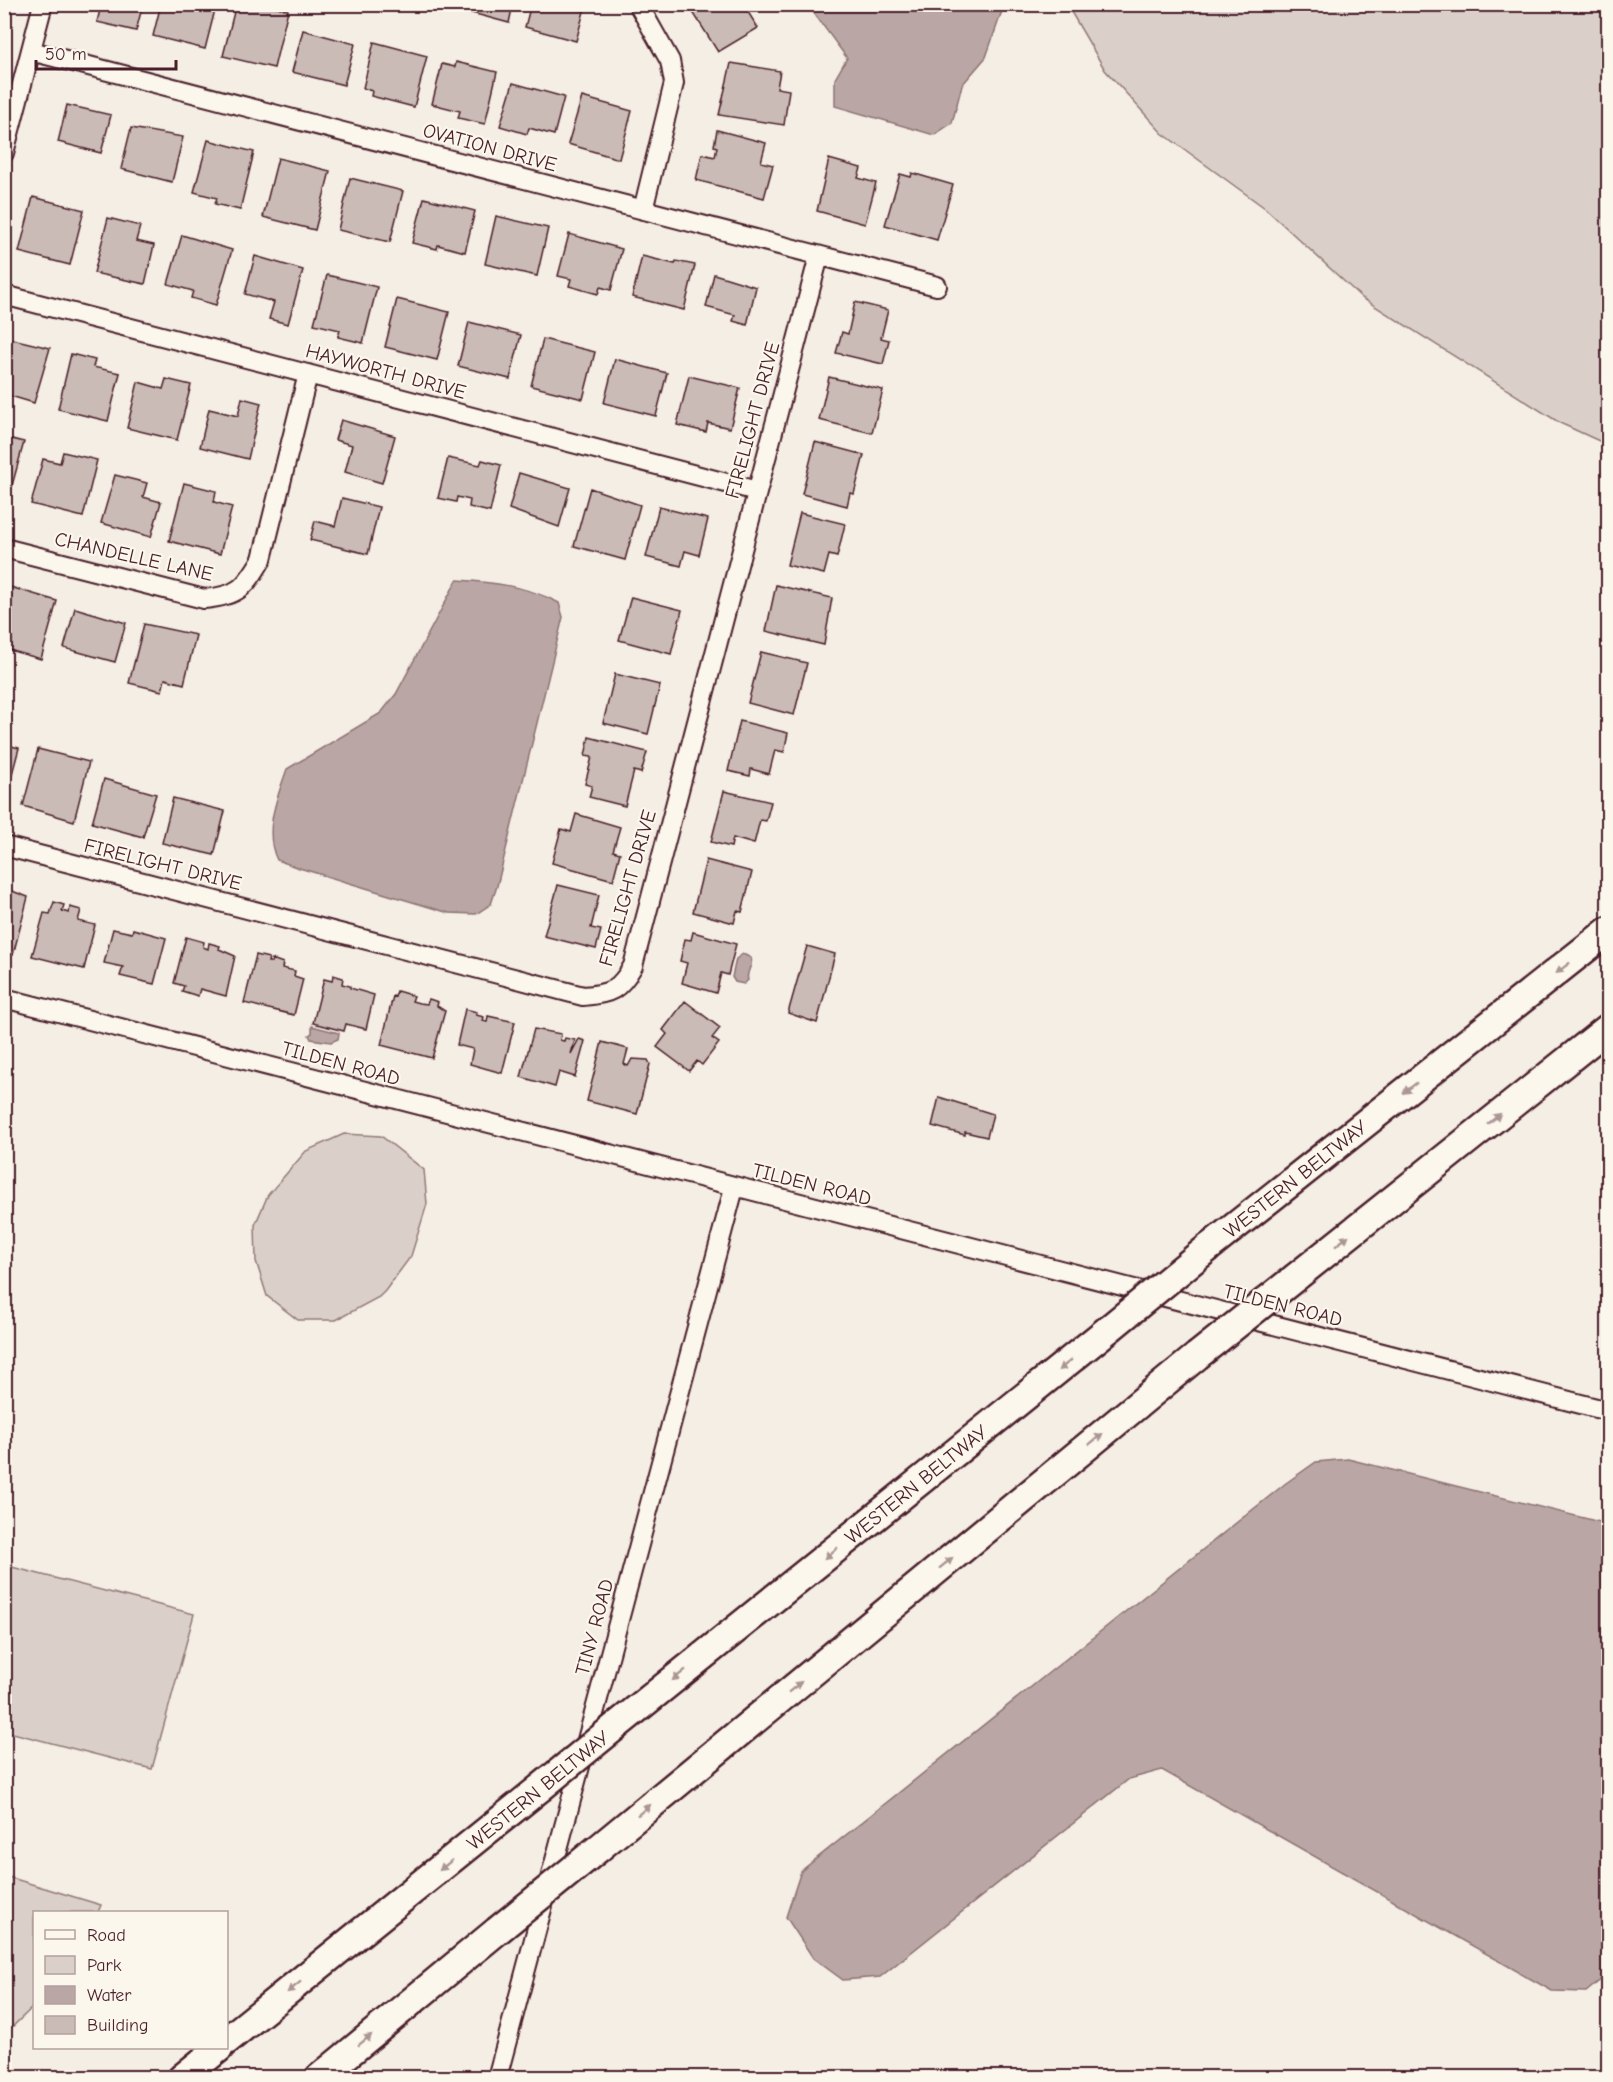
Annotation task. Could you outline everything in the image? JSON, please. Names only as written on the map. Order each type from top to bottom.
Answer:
[{"type":"highway","name":"WESTERN BELTWAY","points":[[228,2039],[1209,1247],[1608,931]]},
{"type":"highway","points":[[319,2078],[1197,1356],[1608,1028]]},
{"type":"highway","points":[[182,2078],[218,2049]]},
{"type":"street","points":[[4,153],[43,4]]},
{"type":"street","points":[[638,4],[670,61],[674,83],[643,210]]},
{"type":"street","name":"OVATION DRIVE","points":[[31,51],[937,286]]},
{"type":"street","name":"FIRELIGHT DRIVE","points":[[4,846],[583,996],[604,995],[622,985],[633,966],[819,256]]},
{"type":"street","name":"HAYWORTH DRIVE","points":[[4,295],[757,491]]},
{"type":"street","name":"CHANDELLE LANE","points":[[4,548],[204,599],[228,597],[248,584],[262,559],[308,374]]},
{"type":"street","name":"TILDEN ROAD","points":[[4,998],[734,1188],[1608,1411]]},
{"type":"street","name":"TINY ROAD","points":[[497,2078],[734,1188]]},
{"type":"green space","points":[[1067,5],[1608,5],[1608,445],[1560,423],[1362,298],[1265,208],[1162,133],[1105,70]]},
{"type":"green space","points":[[344,1134],[381,1136],[424,1170],[427,1204],[411,1256],[379,1297],[336,1320],[298,1320],[267,1296],[256,1261],[255,1225],[268,1195],[306,1151]]},
{"type":"green space","points":[[4,1565],[194,1614],[152,1769],[5,1731]]},
{"type":"green space","points":[[5,1876],[101,1905],[98,1911],[33,1911],[33,2007],[12,2027],[5,2030]]},
{"type":"water","points":[[808,5],[1004,5],[986,57],[962,85],[952,123],[934,135],[835,106],[835,79],[847,58]]},
{"type":"water","points":[[457,580],[496,584],[547,597],[559,603],[563,617],[497,886],[491,904],[476,914],[449,913],[277,860],[271,838],[273,814],[287,769],[381,713],[396,694]]},
{"type":"water","points":[[743,954],[752,961],[748,980],[744,984],[735,982],[732,977],[736,959]]},
{"type":"water","points":[[312,1026],[339,1033],[338,1039],[331,1042],[311,1039],[309,1035],[312,1033]]},
{"type":"water","points":[[1348,1459],[1608,1524],[1608,1963],[1604,1977],[1586,1992],[1552,1991],[1162,1770],[1129,1779],[880,1977],[843,1980],[813,1958],[786,1917],[801,1871],[1286,1483],[1316,1462]]},
{"type":"building","points":[[91,4],[143,4],[136,31],[97,22],[100,10],[90,7]]},
{"type":"building","points":[[161,4],[216,6],[205,49],[153,36]]},
{"type":"building","points":[[236,4],[266,4],[288,10],[274,68],[223,56]]},
{"type":"building","points":[[459,4],[513,4],[509,23],[457,9]]},
{"type":"building","points":[[531,4],[586,4],[576,41],[525,27]]},
{"type":"building","points":[[698,4],[743,4],[758,28],[718,52],[691,9]]},
{"type":"building","points":[[303,30],[355,44],[344,85],[292,72]]},
{"type":"building","points":[[374,42],[427,56],[414,107],[371,96],[372,91],[363,88]]},
{"type":"building","points":[[456,62],[497,72],[485,124],[458,118],[460,111],[432,104],[442,64],[455,67]]},
{"type":"building","points":[[731,63],[780,71],[777,88],[789,90],[784,125],[719,115]]},
{"type":"building","points":[[513,83],[564,97],[554,135],[529,128],[527,134],[500,126]]},
{"type":"building","points":[[582,97],[632,111],[619,159],[568,144]]},
{"type":"building","points":[[67,105],[111,115],[101,153],[58,142]]},
{"type":"building","points":[[131,128],[183,137],[172,182],[121,169]]},
{"type":"building","points":[[717,130],[766,143],[761,162],[773,165],[764,198],[696,180],[702,154],[715,157],[717,147],[714,146]]},
{"type":"building","points":[[208,140],[254,152],[240,210],[215,204],[217,198],[194,192]]},
{"type":"building","points":[[278,158],[330,171],[315,230],[263,217]]},
{"type":"building","points":[[829,159],[861,168],[858,178],[876,183],[865,224],[817,211]]},
{"type":"building","points":[[912,173],[953,185],[937,240],[885,225],[900,174],[911,177]]},
{"type":"building","points":[[350,178],[403,191],[390,242],[338,230]]},
{"type":"building","points":[[33,197],[84,210],[70,265],[19,252]]},
{"type":"building","points":[[424,198],[475,211],[465,252],[438,245],[437,249],[412,243]]},
{"type":"building","points":[[496,216],[548,228],[537,276],[485,264]]},
{"type":"building","points":[[108,218],[140,226],[136,241],[154,245],[145,284],[94,273]]},
{"type":"building","points":[[569,234],[622,249],[611,290],[600,287],[598,294],[569,286],[571,279],[558,276]]},
{"type":"building","points":[[182,235],[232,250],[216,305],[191,298],[193,291],[168,284]]},
{"type":"building","points":[[255,256],[303,270],[288,324],[269,319],[274,302],[245,294]]},
{"type":"building","points":[[642,256],[675,264],[676,261],[695,265],[684,310],[632,297]]},
{"type":"building","points":[[714,274],[756,287],[747,325],[733,321],[735,315],[706,307]]},
{"type":"building","points":[[327,275],[377,287],[363,343],[338,337],[340,330],[314,324]]},
{"type":"building","points":[[397,299],[449,312],[437,360],[385,347]]},
{"type":"building","points":[[855,302],[888,310],[881,338],[889,340],[883,364],[836,353],[842,332],[848,334]]},
{"type":"building","points":[[469,322],[521,335],[510,379],[458,366]]},
{"type":"building","points":[[4,337],[50,348],[34,403],[4,394]]},
{"type":"building","points":[[543,339],[595,352],[583,399],[531,386]]},
{"type":"building","points":[[71,354],[95,360],[93,367],[120,373],[108,421],[58,409]]},
{"type":"building","points":[[615,359],[667,373],[656,416],[604,403]]},
{"type":"building","points":[[689,376],[740,388],[730,428],[708,423],[706,432],[677,425]]},
{"type":"building","points":[[829,377],[883,390],[872,433],[819,420]]},
{"type":"building","points":[[166,379],[191,385],[177,440],[127,428],[138,382],[163,389]]},
{"type":"building","points":[[242,398],[261,403],[248,459],[200,447],[209,409],[238,416]]},
{"type":"building","points":[[341,420],[395,436],[382,483],[345,472],[352,445],[335,440]]},
{"type":"building","points":[[4,437],[24,442],[8,500],[4,499]]},
{"type":"building","points":[[815,442],[864,455],[854,494],[850,493],[847,506],[802,494]]},
{"type":"building","points":[[63,452],[97,460],[83,517],[31,504],[43,459],[60,463]]},
{"type":"building","points":[[448,458],[480,465],[482,460],[501,465],[490,512],[469,507],[470,500],[457,497],[456,502],[438,498]]},
{"type":"building","points":[[519,473],[570,488],[559,527],[509,509]]},
{"type":"building","points":[[115,475],[147,483],[143,497],[161,502],[151,537],[101,523]]},
{"type":"building","points":[[184,483],[216,491],[214,502],[232,507],[220,554],[169,541]]},
{"type":"building","points":[[590,488],[640,505],[625,560],[574,546]]},
{"type":"building","points":[[342,498],[379,507],[368,554],[310,540],[315,521],[335,526]]},
{"type":"building","points":[[659,507],[708,519],[699,555],[685,551],[681,566],[646,557]]},
{"type":"building","points":[[800,513],[845,524],[837,557],[829,555],[824,574],[787,565]]},
{"type":"building","points":[[776,585],[832,598],[824,645],[766,631]]},
{"type":"building","points":[[7,586],[57,601],[41,659],[9,650],[12,640],[4,638]]},
{"type":"building","points":[[631,597],[682,610],[671,654],[619,640]]},
{"type":"building","points":[[75,608],[126,623],[115,662],[64,648]]},
{"type":"building","points":[[144,624],[196,635],[184,684],[165,679],[162,691],[129,683]]},
{"type":"building","points":[[761,652],[807,663],[794,715],[748,703]]},
{"type":"building","points":[[615,674],[660,685],[648,734],[603,723]]},
{"type":"building","points":[[740,721],[788,733],[784,752],[775,750],[769,774],[751,769],[750,776],[728,771]]},
{"type":"building","points":[[589,737],[647,752],[641,773],[634,771],[625,806],[589,797],[592,786],[585,784],[592,757],[585,756]]},
{"type":"building","points":[[4,744],[19,748],[7,793],[4,792]]},
{"type":"building","points":[[38,749],[89,762],[74,821],[23,806]]},
{"type":"building","points":[[104,779],[156,794],[143,837],[92,823]]},
{"type":"building","points":[[724,791],[771,802],[766,821],[760,820],[754,844],[733,838],[731,847],[711,842]]},
{"type":"building","points":[[173,798],[225,811],[214,855],[162,843]]},
{"type":"building","points":[[576,814],[620,827],[613,851],[620,853],[613,880],[552,863],[561,829],[571,832]]},
{"type":"building","points":[[706,860],[752,872],[742,912],[737,911],[734,923],[693,912]]},
{"type":"building","points":[[558,885],[599,895],[591,928],[601,930],[596,949],[544,936]]},
{"type":"building","points":[[4,888],[28,897],[13,955],[4,953]]},
{"type":"building","points":[[54,902],[64,905],[62,911],[69,913],[70,907],[81,910],[78,921],[95,925],[84,969],[32,956],[44,913],[50,914]]},
{"type":"building","points":[[113,929],[132,933],[133,929],[166,938],[154,984],[120,976],[123,967],[104,963]]},
{"type":"building","points":[[693,932],[736,944],[728,975],[721,973],[716,993],[682,983],[687,963],[680,961],[685,939],[691,940]]},
{"type":"building","points":[[186,937],[204,942],[203,947],[208,949],[209,943],[220,946],[219,949],[235,956],[226,996],[200,989],[198,996],[182,991],[184,986],[174,983]]},
{"type":"building","points":[[807,946],[835,954],[817,1023],[788,1013]]},
{"type":"building","points":[[256,955],[269,958],[268,962],[272,962],[272,959],[283,963],[282,968],[295,971],[294,976],[303,979],[294,1015],[244,1003]]},
{"type":"building","points":[[333,975],[343,978],[342,984],[350,988],[374,995],[366,1029],[346,1024],[344,1031],[313,1023],[324,979],[332,981]]},
{"type":"building","points":[[397,991],[414,996],[412,1001],[419,1003],[427,1004],[429,999],[438,1002],[437,1006],[445,1011],[432,1058],[381,1045],[393,996],[395,997]]},
{"type":"building","points":[[685,1001],[720,1028],[712,1038],[719,1043],[702,1065],[697,1061],[689,1071],[657,1047],[667,1034],[663,1030]]},
{"type":"building","points":[[465,1009],[477,1012],[476,1015],[484,1017],[483,1021],[487,1022],[488,1016],[515,1022],[502,1073],[470,1064],[473,1049],[457,1045]]},
{"type":"building","points":[[534,1029],[561,1034],[560,1040],[564,1041],[565,1038],[575,1040],[571,1054],[579,1039],[585,1041],[575,1077],[559,1072],[555,1087],[521,1077]]},
{"type":"building","points":[[602,1042],[628,1049],[624,1064],[628,1066],[632,1059],[648,1060],[650,1064],[637,1114],[587,1101]]},
{"type":"building","points":[[939,1097],[993,1114],[987,1137],[965,1132],[965,1135],[932,1126]]}]
